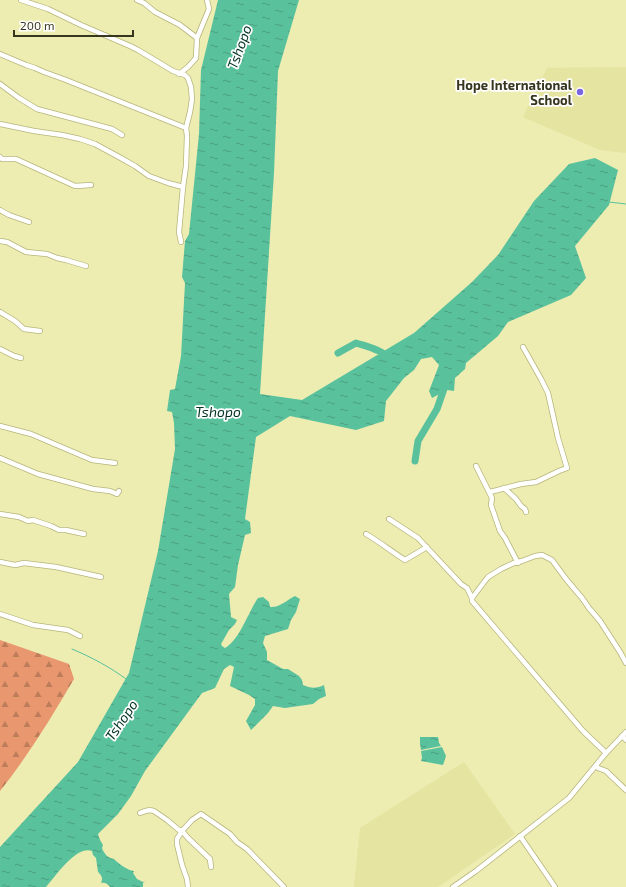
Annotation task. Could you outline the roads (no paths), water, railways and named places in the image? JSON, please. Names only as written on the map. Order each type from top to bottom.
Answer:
[{"type":"street","points":[[21,0],[48,9],[130,46],[167,68],[187,76],[191,87],[192,99],[186,128],[186,166],[179,232],[181,242]]},
{"type":"street","points":[[137,0],[144,3],[155,12],[180,25],[197,38]]},
{"type":"street","points":[[179,74],[196,58],[197,38],[209,9],[207,0]]},
{"type":"street","points":[[0,54],[186,128]]},
{"type":"street","points":[[0,84],[37,109],[112,129],[122,135]]},
{"type":"street","points":[[0,124],[34,132],[62,135],[80,139],[94,144],[135,166],[149,176],[183,187]]},
{"type":"street","points":[[0,157],[2,159],[16,159],[76,186],[91,185]]},
{"type":"street","points":[[0,210],[29,222]]},
{"type":"street","points":[[0,241],[7,242],[26,252],[47,254],[86,266]]},
{"type":"street","points":[[0,312],[15,321],[24,329],[40,331]]},
{"type":"street","points":[[490,492],[520,484],[536,482],[567,468],[558,438],[548,393],[523,347]]},
{"type":"street","points":[[0,349],[21,358]]},
{"type":"street","points":[[0,426],[31,434],[92,460],[115,464]]},
{"type":"street","points":[[0,458],[35,473],[82,487],[110,491],[117,494],[119,491]]},
{"type":"street","points":[[476,466],[490,492],[492,498],[491,505],[500,532],[506,538],[518,563]]},
{"type":"street","points":[[504,488],[516,499],[526,512]]},
{"type":"street","points":[[0,514],[33,520],[59,530],[84,534]]},
{"type":"street","points":[[389,519],[418,538],[461,584],[467,588],[472,601],[584,731],[606,753]]},
{"type":"street","points":[[366,534],[405,560],[427,547]]},
{"type":"street","points":[[472,598],[488,577],[505,567],[535,556],[542,555],[552,560],[600,621],[626,663]]},
{"type":"street","points":[[0,562],[15,565],[24,563],[56,567],[101,577]]},
{"type":"street","points":[[0,614],[32,624],[68,630],[80,636]]},
{"type":"street","points":[[453,887],[476,871],[569,798],[606,753],[626,732]]},
{"type":"street","points":[[622,736],[626,740]]},
{"type":"street","points":[[596,766],[606,771],[626,790]]},
{"type":"street","points":[[140,813],[150,810],[154,811],[182,831],[210,859],[211,867]]},
{"type":"street","points":[[188,887],[188,878],[182,865],[177,839],[192,820],[201,814],[230,834],[237,842],[247,849],[284,887]]},
{"type":"street","points":[[520,836],[555,887]]},
{"type":"water","name":"Tshopo","points":[[218,0],[299,0],[278,71],[274,173],[260,394],[302,400],[414,333],[472,282],[498,255],[534,201],[569,164],[595,158],[618,170],[609,205],[575,246],[586,278],[571,295],[508,322],[498,336],[466,363],[465,369],[455,378],[454,391],[447,390],[432,398],[429,391],[439,365],[432,357],[421,359],[414,370],[404,378],[386,401],[384,421],[356,430],[290,416],[256,437],[245,519],[250,522],[251,533],[245,535],[238,565],[235,587],[229,594],[231,617],[237,620],[221,644],[225,648],[235,639],[258,598],[263,597],[269,602],[270,607],[273,607],[280,605],[295,596],[300,599],[288,629],[265,636],[263,643],[267,652],[267,660],[283,669],[288,669],[299,676],[303,685],[313,688],[324,685],[326,696],[313,704],[285,708],[273,706],[251,730],[246,721],[255,705],[255,699],[230,686],[234,667],[230,665],[224,669],[215,688],[202,693],[145,771],[131,796],[118,814],[98,834],[105,854],[126,868],[134,871],[133,873],[137,879],[143,882],[145,881],[143,883],[143,887],[110,887],[104,883],[101,883],[102,877],[98,872],[96,858],[92,851],[86,850],[79,853],[66,863],[46,887],[0,887],[0,847],[78,762],[129,673],[158,551],[175,449],[172,412],[167,411],[170,390],[175,389],[181,356],[185,283],[182,277],[185,241],[189,234],[199,134],[201,70]]},
{"type":"water","points":[[420,737],[438,737],[441,746],[421,750]]},
{"type":"water","points":[[442,747],[446,756],[443,765],[421,761],[421,751]]},
{"type":"waterway","points":[[609,202],[626,204]]},
{"type":"waterway","points":[[338,353],[356,343],[378,351],[386,355],[388,358]]},
{"type":"waterway","points":[[415,461],[418,441],[437,409],[446,383]]},
{"type":"waterway","points":[[72,649],[100,662],[126,679]]},
{"type":"place","name":"Hope International School","points":[[580,92]]}]
